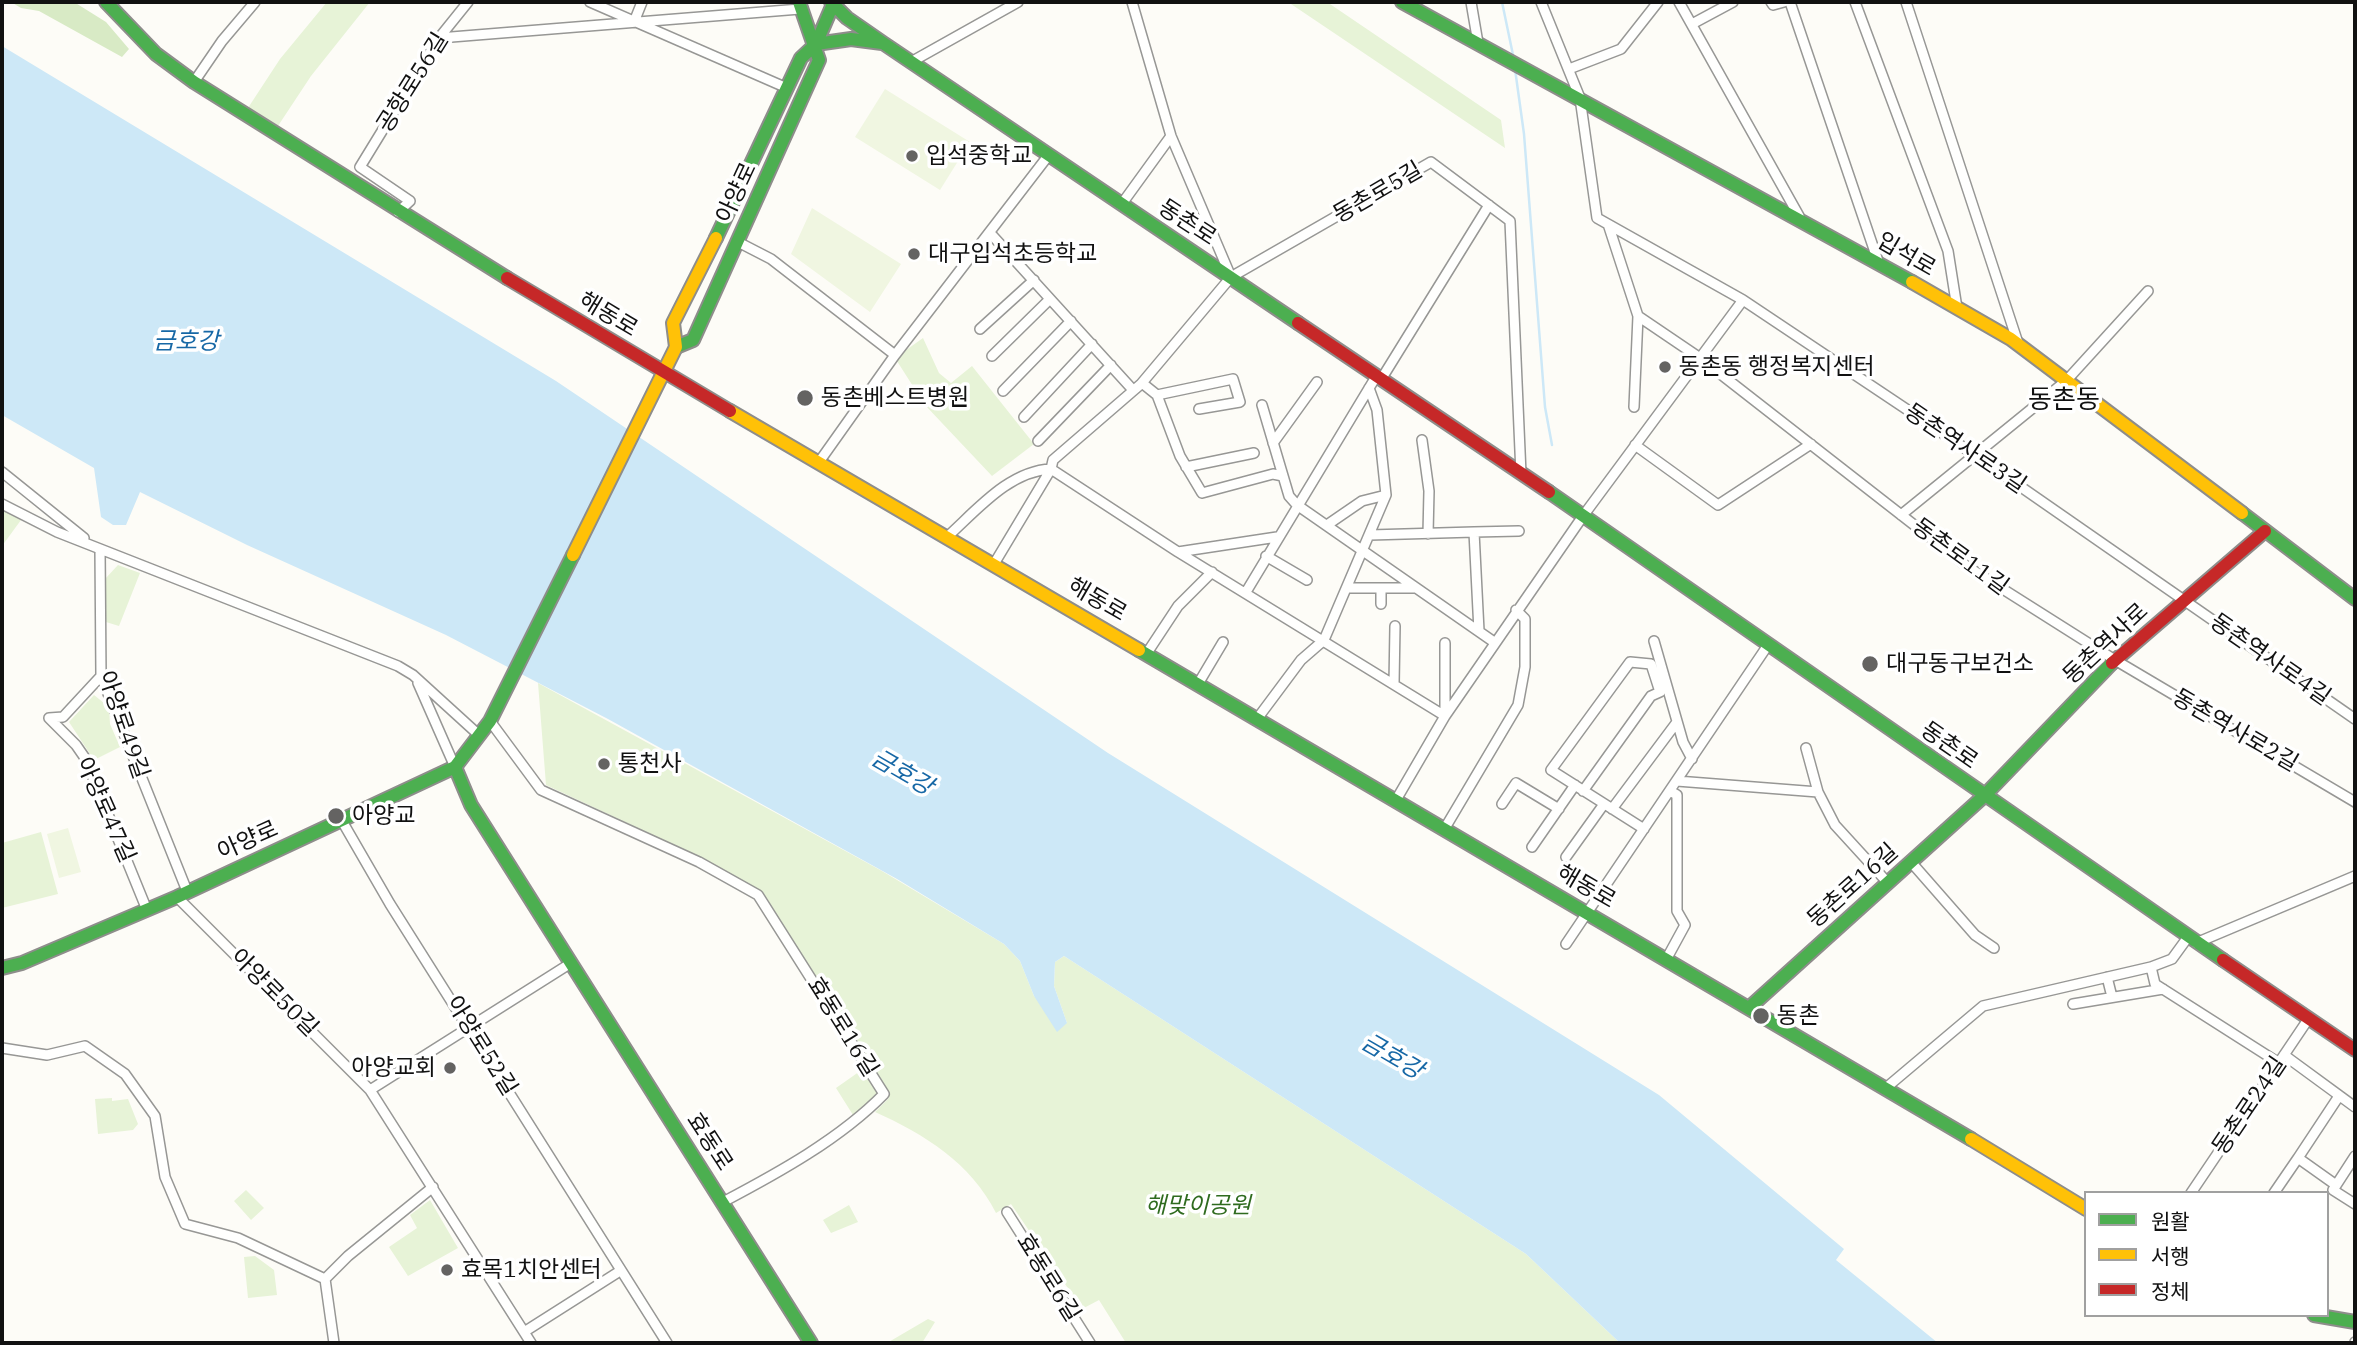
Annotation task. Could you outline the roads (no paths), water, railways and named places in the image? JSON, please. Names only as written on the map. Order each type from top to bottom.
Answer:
[{"type":"main road","name":"해동로","points":[[106,2],[156,54],[194,82],[398,212],[818,462],[1887,1087],[2084,1208]]},
{"type":"main road","name":"입석로","points":[[1402,2],[1800,218],[2019,345],[2355,599]]},
{"type":"main road","name":"동촌로","points":[[833,3],[883,43],[1380,377],[2355,1050]]},
{"type":"main road","name":"아양로","points":[[2,968],[22,963],[147,910],[455,767],[490,721],[665,371],[676,347],[673,323],[801,58],[816,44],[833,3]]},
{"type":"main road","points":[[799,5],[816,44],[851,39],[883,43]]},
{"type":"main road","name":"아양로","points":[[676,347],[693,340],[819,60],[816,44]]},
{"type":"main road","name":"동촌역사로","points":[[1984,796],[2115,660],[2265,531]]},
{"type":"main road","name":"효동로","points":[[455,767],[471,804],[811,1343]]},
{"type":"main road","name":"동촌로16길","points":[[1751,1007],[1984,796]]},
{"type":"main road","points":[[2326,1317],[2355,1322]]},
{"type":"street","points":[[194,82],[222,41],[255,2]]},
{"type":"street","name":"공항로56길","points":[[398,212],[411,201],[360,167],[439,38],[468,2]]},
{"type":"street","points":[[593,2],[787,88]]},
{"type":"street","points":[[634,22],[642,2]]},
{"type":"street","points":[[737,14],[743,2]]},
{"type":"street","points":[[911,62],[1018,2]]},
{"type":"street","points":[[993,564],[1051,469],[1053,460],[1142,383],[1231,277],[1171,136],[1132,2]]},
{"type":"street","points":[[1471,2],[1478,43]]},
{"type":"street","points":[[1541,2],[1580,98]]},
{"type":"street","points":[[1569,69],[1621,49],[1658,2]]},
{"type":"street","points":[[1679,2],[1800,218]]},
{"type":"street","points":[[1692,24],[1733,2]]},
{"type":"street","points":[[1771,2],[1773,5],[1784,2]]},
{"type":"street","points":[[1790,2],[1879,264]]},
{"type":"street","points":[[1855,2],[1948,251],[1957,308]]},
{"type":"street","points":[[1906,2],[2019,345]]},
{"type":"street","points":[[439,38],[737,14],[799,5]]},
{"type":"street","name":"동촌역사로3길","points":[[1580,98],[1597,218],[1743,300],[1975,455],[2184,600]]},
{"type":"street","points":[[1121,205],[1171,136]]},
{"type":"street","points":[[818,462],[895,355],[991,234],[1048,156]]},
{"type":"street","name":"동촌로5길","points":[[1231,277],[1431,162],[1489,205]]},
{"type":"street","points":[[1246,592],[1370,388],[1380,377],[1489,205],[1510,221],[1521,474]]},
{"type":"street","points":[[1608,224],[1638,316],[1634,407]]},
{"type":"street","points":[[991,234],[1133,390]]},
{"type":"street","points":[[738,242],[771,258],[895,355]]},
{"type":"street","points":[[980,329],[1034,280]]},
{"type":"street","points":[[1901,515],[2066,381],[2148,291]]},
{"type":"street","points":[[992,356],[1050,299]]},
{"type":"street","points":[[1396,800],[1446,716],[1516,610],[1743,300]]},
{"type":"street","name":"동촌로11길","points":[[1638,316],[1700,358],[1968,567],[2115,660]]},
{"type":"street","points":[[1003,391],[1071,321]]},
{"type":"street","points":[[1024,417],[1092,344]]},
{"type":"street","points":[[1038,441],[1111,365]]},
{"type":"street","points":[[1157,396],[1233,379],[1240,402],[1199,410]]},
{"type":"street","points":[[1273,443],[1317,382]]},
{"type":"street","points":[[1142,383],[1157,396],[1186,467],[1202,493],[1273,474],[1283,476]]},
{"type":"street","points":[[1256,719],[1301,660],[1324,640],[1386,495],[1377,411],[1370,388]]},
{"type":"street","points":[[1262,405],[1289,496],[1297,505],[1494,642]]},
{"type":"street","points":[[1422,440],[1429,491],[1428,534]]},
{"type":"street","points":[[1635,445],[1718,505],[1811,444]]},
{"type":"street","points":[[1186,467],[1254,453]]},
{"type":"street","points":[[947,537],[999,490],[1037,470],[1051,469],[1178,552],[1446,716]]},
{"type":"street","points":[[2,472],[68,528],[100,549]]},
{"type":"street","points":[[1327,525],[1362,501],[1386,495]]},
{"type":"street","points":[[2,504],[29,520],[398,666],[416,678],[480,736]]},
{"type":"street","points":[[1370,535],[1519,531]]},
{"type":"street","points":[[1474,532],[1479,631]]},
{"type":"street","points":[[1178,552],[1277,537]]},
{"type":"street","name":"아양로49길","points":[[100,549],[101,676],[182,894]]},
{"type":"street","points":[[1266,556],[1307,580]]},
{"type":"street","points":[[1147,653],[1178,606],[1212,572]]},
{"type":"street","points":[[1381,588],[1381,604]]},
{"type":"street","points":[[1347,589],[1417,588]]},
{"type":"street","name":"동촌역사로4길","points":[[2184,600],[2355,719]]},
{"type":"street","points":[[1445,828],[1518,705],[1525,667],[1526,639],[1525,619],[1516,610]]},
{"type":"street","points":[[1394,684],[1395,626]]},
{"type":"street","points":[[1654,640],[1692,759]]},
{"type":"street","points":[[1198,684],[1223,642]]},
{"type":"street","points":[[1445,643],[1446,716]]},
{"type":"street","points":[[1566,944],[1768,645]]},
{"type":"street","name":"동촌역사로2길","points":[[2115,660],[2355,802]]},
{"type":"street","points":[[1532,847],[1559,809],[1579,788],[1651,695],[1660,692],[1651,664],[1630,662],[1551,770],[1579,788],[1608,807],[1644,830]]},
{"type":"street","name":"아양로47길","points":[[101,676],[63,717],[50,718],[85,758],[147,910]]},
{"type":"street","points":[[416,678],[455,767]]},
{"type":"street","name":"효동로16길","points":[[490,721],[541,789],[701,863],[758,895],[884,1094],[866,1112],[827,1139],[723,1202]]},
{"type":"street","points":[[1566,857],[1678,722]]},
{"type":"street","points":[[1806,748],[1818,792],[1835,825],[1888,883]]},
{"type":"street","points":[[1677,781],[1818,792]]},
{"type":"street","points":[[1503,804],[1516,783],[1559,809]]},
{"type":"street","points":[[1667,958],[1685,925],[1677,911],[1677,795],[1670,791]]},
{"type":"street","name":"아양로52길","points":[[342,821],[390,904],[667,1343]]},
{"type":"street","points":[[1911,862],[1975,935],[1994,948]]},
{"type":"street","points":[[1887,1087],[1983,1006],[2151,967],[2172,959],[2192,940],[2355,877]]},
{"type":"street","name":"아양로50길","points":[[182,894],[370,1090],[531,1343]]},
{"type":"street","points":[[370,1090],[571,964]]},
{"type":"street","points":[[2151,967],[2155,984],[2282,1059],[2355,1107]]},
{"type":"street","points":[[2107,977],[2112,997]]},
{"type":"street","points":[[2073,1004],[2163,989]]},
{"type":"street","name":"동촌로24길","points":[[2192,1191],[2309,1018]]},
{"type":"street","points":[[2,1048],[47,1055],[86,1046],[107,1060],[125,1074],[155,1116],[165,1177],[185,1224],[238,1238],[325,1279]]},
{"type":"street","points":[[2275,1191],[2339,1096]]},
{"type":"street","points":[[2355,1156],[2333,1190],[2355,1204]]},
{"type":"street","points":[[2298,1157],[2336,1185]]},
{"type":"street","points":[[325,1279],[348,1256],[432,1186]]},
{"type":"street","name":"효동로6길","points":[[1007,1212],[1090,1343]]},
{"type":"street","points":[[524,1332],[620,1270]]},
{"type":"street","points":[[325,1279],[334,1343]]},
{"type":"water","name":"금호강","points":[[2,46],[556,381],[1108,753],[1659,1095],[1844,1249],[1836,1260],[1938,1343],[1620,1343],[1526,1254],[1064,956],[1055,962],[1054,986],[1067,1023],[1057,1032],[1034,996],[1020,961],[1004,944],[897,879],[608,719],[446,635],[247,545],[140,492],[126,525],[113,525],[101,517],[94,468],[2,415]]},
{"type":"waterway","points":[[1502,2],[1513,55]]},
{"type":"waterway","points":[[1515,69],[1524,134],[1545,407],[1552,445]]},
{"type":"place","name":"입석중학교","points":[[912,156]]},
{"type":"place","name":"대구입석초등학교","points":[[914,254]]},
{"type":"place","name":"동촌동 행정복지센터","points":[[1665,367]]},
{"type":"place","name":"동촌베스트병원","points":[[805,398]]},
{"type":"place","name":"대구동구보건소","points":[[1870,664]]},
{"type":"place","name":"통천사","points":[[604,764]]},
{"type":"place","name":"아양교","points":[[336,816]]},
{"type":"place","name":"동촌","points":[[1761,1016]]},
{"type":"place","name":"아양교회","points":[[450,1068]]},
{"type":"place","name":"효목1치안센터","points":[[447,1270]]},
{"type":"district","name":"동촌동","points":[[2064,400]]},
{"type":"park label","name":"해맞이공원","points":[[1198,1206]]}]
